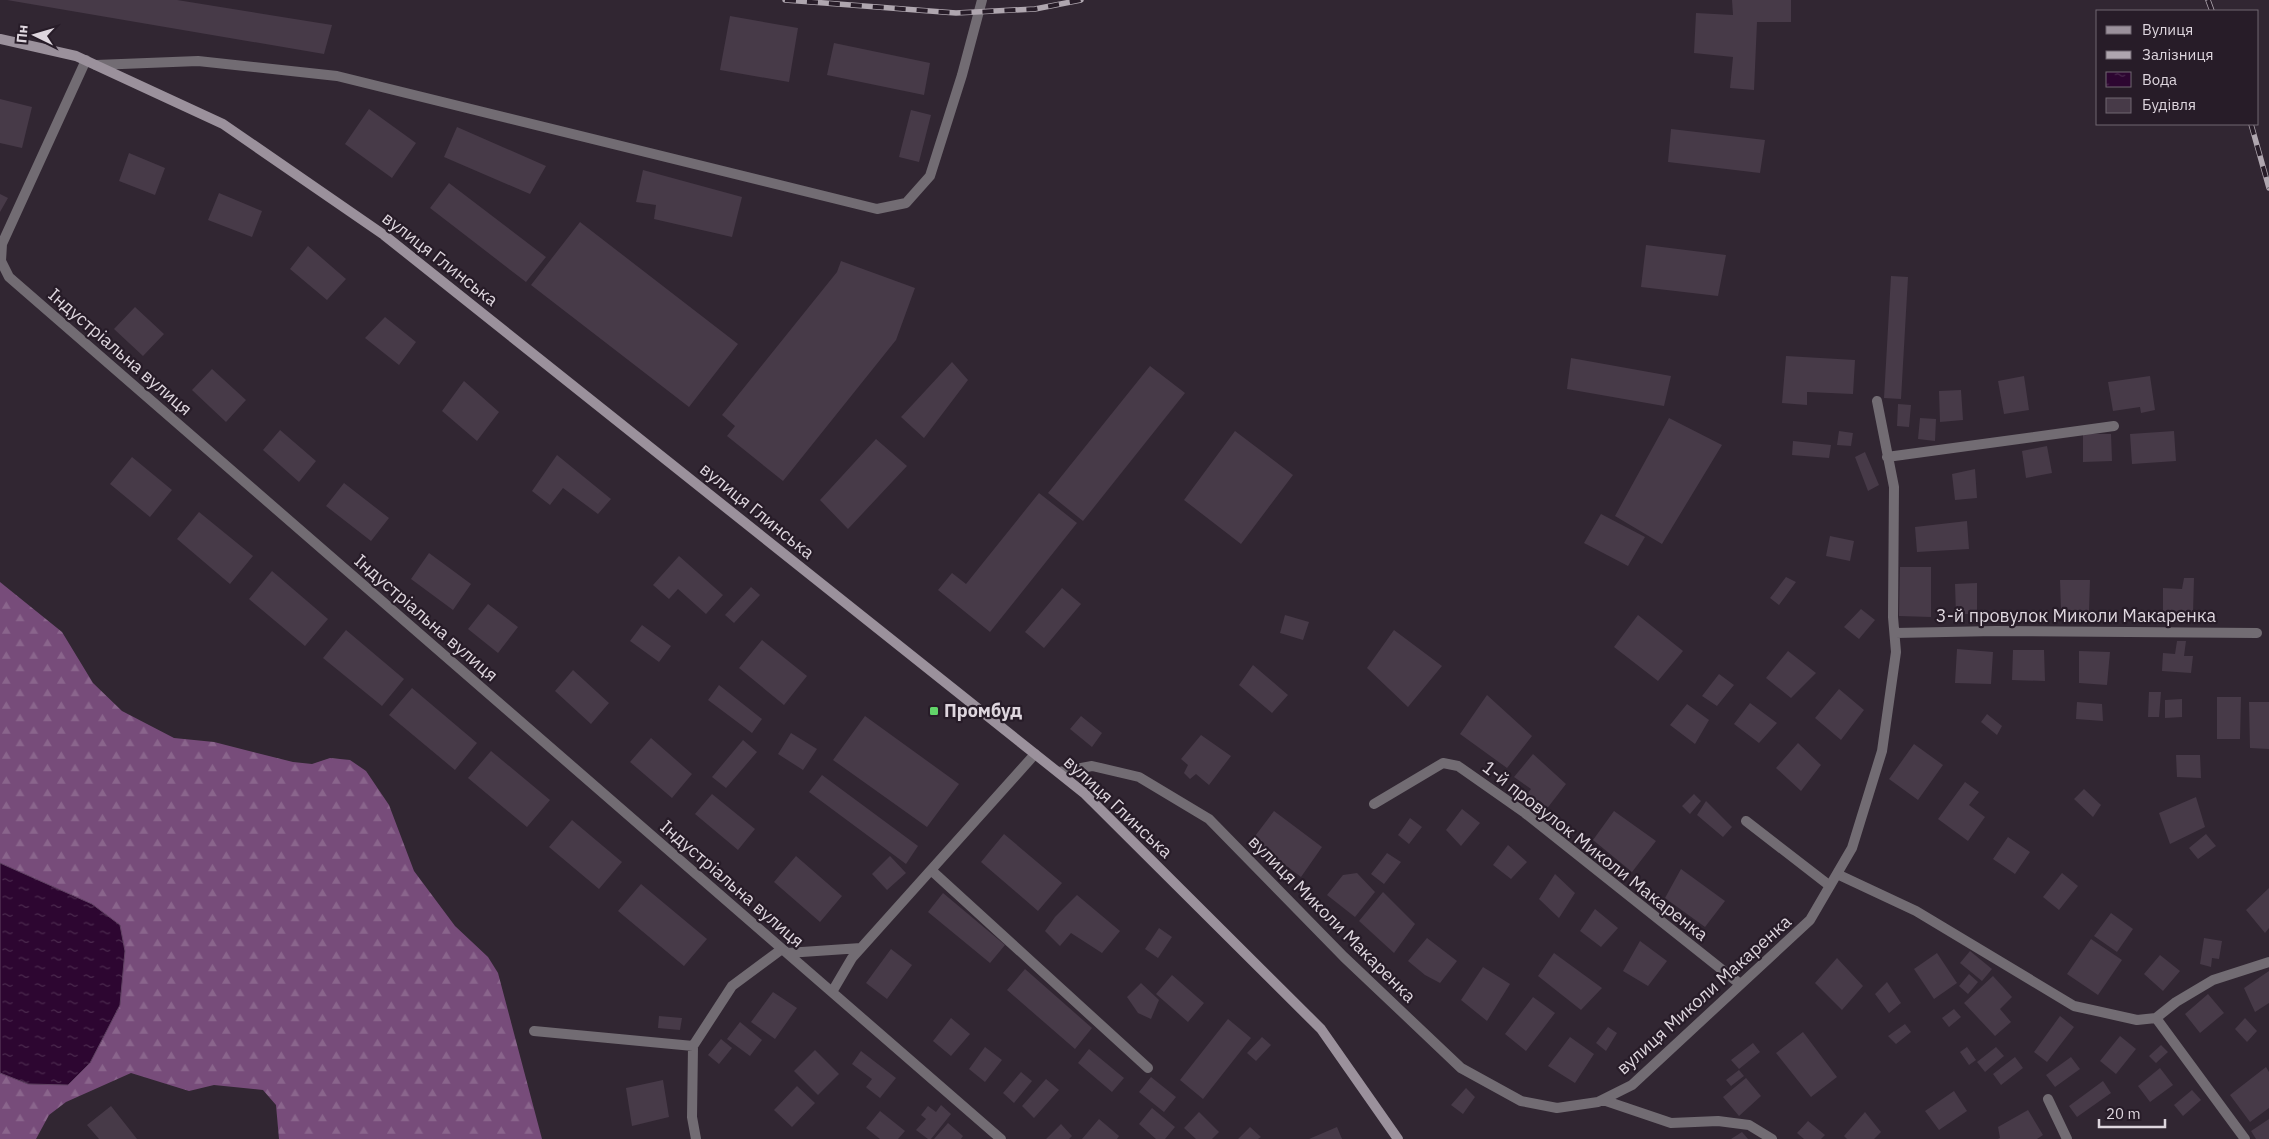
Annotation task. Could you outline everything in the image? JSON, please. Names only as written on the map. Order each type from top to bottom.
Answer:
[{"type":"main road","name":"вулиця Глинська","points":[[0,39],[76,56],[223,124],[384,235],[1084,793],[1321,1029],[1398,1139]]},
{"type":"street","points":[[96,65],[198,61],[337,76],[877,209],[906,203],[930,176],[962,76],[982,0]]},
{"type":"street","name":"Індустріальна вулиця","points":[[86,60],[2,244],[1,261],[9,277],[1001,1139]]},
{"type":"street","name":"вулиця Миколи Макаренка","points":[[1059,772],[1092,766],[1139,777],[1209,819],[1344,957],[1461,1068],[1521,1101],[1557,1108],[1603,1100],[1632,1085],[1810,920],[1852,848],[1882,751],[1896,652],[1894,487],[1877,401]]},
{"type":"street","points":[[1887,457],[2114,426]]},
{"type":"street","name":"3-й провулок Миколи Макаренка","points":[[1895,633],[1996,631],[2257,634]]},
{"type":"street","points":[[832,992],[852,958],[1035,754]]},
{"type":"street","name":"1-й провулок Миколи Макаренка","points":[[1374,804],[1443,763],[1458,766],[1525,814],[1740,984]]},
{"type":"street","points":[[1746,821],[1830,886]]},
{"type":"street","points":[[931,870],[1148,1068]]},
{"type":"street","points":[[1837,874],[1916,910],[2074,1006],[2137,1020],[2156,1018],[2176,1002],[2213,980],[2269,962]]},
{"type":"street","points":[[696,1139],[692,1117],[692,1046],[732,986],[784,951],[861,948]]},
{"type":"street","points":[[2156,1018],[2245,1139]]},
{"type":"street","points":[[534,1031],[692,1046]]},
{"type":"street","points":[[2048,1099],[2067,1139]]},
{"type":"street","points":[[1603,1100],[1671,1123],[1718,1122],[1749,1125],[1772,1139]]},
{"type":"green space","points":[[0,582],[62,632],[93,683],[122,711],[174,738],[214,742],[293,762],[312,764],[330,758],[350,760],[366,771],[389,805],[414,871],[455,926],[488,957],[498,973],[542,1139],[279,1139],[276,1105],[263,1090],[214,1085],[189,1091],[131,1073],[66,1102],[49,1115],[36,1139],[0,1139],[0,1073],[28,1084],[68,1085],[90,1063],[120,1005],[31,877],[0,863]]},
{"type":"water","points":[[0,863],[92,904],[120,925],[125,951],[120,1005],[90,1063],[68,1085],[28,1084],[0,1073]]},
{"type":"building","points":[[7,0],[177,0],[332,25],[324,54]]},
{"type":"building","points":[[1732,0],[1791,0],[1791,22],[1757,22],[1754,90],[1730,88],[1733,57],[1694,53],[1696,13],[1733,15]]},
{"type":"building","points":[[730,16],[798,28],[789,82],[720,70]]},
{"type":"building","points":[[834,43],[930,63],[924,95],[827,75]]},
{"type":"building","points":[[0,99],[32,107],[22,148],[0,143]]},
{"type":"building","points":[[369,109],[416,143],[392,178],[345,144]]},
{"type":"building","points":[[911,110],[931,115],[919,162],[899,157]]},
{"type":"building","points":[[457,127],[546,166],[530,194],[444,157]]},
{"type":"building","points":[[1671,129],[1765,140],[1760,173],[1668,162]]},
{"type":"building","points":[[129,153],[165,168],[155,195],[119,181]]},
{"type":"building","points":[[643,170],[742,197],[732,237],[654,219],[656,205],[636,202]]},
{"type":"building","points":[[449,183],[546,257],[526,282],[430,208]]},
{"type":"building","points":[[219,193],[262,211],[252,237],[208,220]]},
{"type":"building","points":[[0,194],[8,198],[0,212]]},
{"type":"building","points":[[580,222],[738,344],[689,407],[531,285]]},
{"type":"building","points":[[1646,245],[1726,255],[1718,296],[1641,287]]},
{"type":"building","points":[[308,246],[346,279],[327,300],[290,269]]},
{"type":"building","points":[[841,261],[915,288],[896,340],[783,481],[727,436],[735,426],[722,415],[837,272]]},
{"type":"building","points":[[1891,276],[1908,277],[1901,399],[1884,398]]},
{"type":"building","points":[[135,307],[164,334],[143,356],[114,329]]},
{"type":"building","points":[[385,317],[416,342],[399,365],[365,338]]},
{"type":"building","points":[[1786,356],[1855,360],[1853,394],[1807,392],[1807,405],[1782,403]]},
{"type":"building","points":[[1571,358],[1671,376],[1664,406],[1567,389]]},
{"type":"building","points":[[952,362],[968,380],[924,438],[901,417]]},
{"type":"building","points":[[1150,366],[1185,393],[1083,521],[1048,493]]},
{"type":"building","points":[[212,369],[246,400],[226,422],[192,390]]},
{"type":"building","points":[[2024,376],[2029,410],[2004,414],[1998,381]]},
{"type":"building","points":[[2150,376],[2155,410],[2141,413],[2140,407],[2113,411],[2108,382]]},
{"type":"building","points":[[464,381],[499,412],[477,441],[442,411]]},
{"type":"building","points":[[1961,390],[1963,420],[1940,422],[1939,391]]},
{"type":"building","points":[[1898,404],[1911,405],[1909,427],[1897,426]]},
{"type":"building","points":[[1669,418],[1722,445],[1662,544],[1615,516]]},
{"type":"building","points":[[1920,418],[1936,419],[1935,441],[1918,439]]},
{"type":"building","points":[[280,430],[316,461],[299,482],[263,450]]},
{"type":"building","points":[[1235,431],[1293,475],[1241,544],[1184,500]]},
{"type":"building","points":[[1839,431],[1853,433],[1851,446],[1837,445]]},
{"type":"building","points":[[2174,431],[2176,461],[2132,464],[2130,434]]},
{"type":"building","points":[[2083,434],[2111,434],[2112,461],[2083,462]]},
{"type":"building","points":[[876,439],[907,466],[848,529],[820,500]]},
{"type":"building","points":[[1793,441],[1831,445],[1829,458],[1792,455]]},
{"type":"building","points":[[2047,446],[2052,473],[2026,478],[2022,451]]},
{"type":"building","points":[[1865,452],[1879,485],[1868,491],[1855,457]]},
{"type":"building","points":[[557,455],[611,499],[598,514],[563,488],[550,505],[532,491]]},
{"type":"building","points":[[132,457],[172,490],[150,517],[110,484]]},
{"type":"building","points":[[1975,469],[1977,498],[1955,500],[1952,474]]},
{"type":"building","points":[[344,483],[389,518],[371,541],[326,506]]},
{"type":"building","points":[[1039,493],[1077,523],[990,632],[938,590],[952,573],[966,584]]},
{"type":"building","points":[[199,512],[253,556],[230,584],[177,539]]},
{"type":"building","points":[[1601,514],[1645,537],[1628,566],[1584,543]]},
{"type":"building","points":[[1967,521],[1969,549],[1917,552],[1915,527]]},
{"type":"building","points":[[1830,536],[1854,541],[1850,561],[1826,556]]},
{"type":"building","points":[[429,553],[471,584],[453,610],[411,579]]},
{"type":"building","points":[[679,556],[723,595],[706,614],[678,589],[669,599],[653,585]]},
{"type":"building","points":[[1900,567],[1931,567],[1931,617],[1899,616]]},
{"type":"building","points":[[272,571],[328,619],[305,646],[249,599]]},
{"type":"building","points":[[1786,577],[1796,582],[1779,605],[1770,598]]},
{"type":"building","points":[[2184,578],[2194,578],[2193,613],[2163,612],[2163,588],[2182,589]]},
{"type":"building","points":[[2060,580],[2090,580],[2089,611],[2061,610]]},
{"type":"building","points":[[1977,583],[1977,614],[1956,614],[1955,584]]},
{"type":"building","points":[[751,587],[760,595],[734,623],[725,615]]},
{"type":"building","points":[[1062,588],[1081,604],[1044,648],[1025,632]]},
{"type":"building","points":[[488,604],[518,627],[498,653],[468,629]]},
{"type":"building","points":[[1861,609],[1875,620],[1859,639],[1844,627]]},
{"type":"building","points":[[1285,615],[1309,622],[1303,640],[1280,633]]},
{"type":"building","points":[[1638,615],[1683,651],[1658,681],[1614,647]]},
{"type":"building","points":[[642,625],[671,646],[659,662],[630,641]]},
{"type":"building","points":[[346,630],[404,679],[382,706],[323,658]]},
{"type":"building","points":[[1394,630],[1442,666],[1408,707],[1367,668]]},
{"type":"building","points":[[762,640],[807,676],[784,705],[739,668]]},
{"type":"building","points":[[2177,641],[2186,641],[2184,656],[2193,656],[2191,673],[2162,671],[2163,653],[2175,654]]},
{"type":"building","points":[[1957,649],[1993,652],[1991,684],[1955,683]]},
{"type":"building","points":[[2013,650],[2044,650],[2045,681],[2012,680]]},
{"type":"building","points":[[1788,651],[1816,673],[1791,698],[1766,678]]},
{"type":"building","points":[[2079,651],[2110,652],[2107,685],[2079,683]]},
{"type":"building","points":[[1253,665],[1288,695],[1272,713],[1239,685]]},
{"type":"building","points":[[573,670],[609,703],[591,724],[555,691]]},
{"type":"building","points":[[1719,674],[1734,685],[1717,706],[1702,696]]},
{"type":"building","points":[[719,685],[762,719],[752,733],[708,700]]},
{"type":"building","points":[[412,688],[477,743],[455,770],[389,715]]},
{"type":"building","points":[[1839,689],[1864,710],[1841,740],[1815,718]]},
{"type":"building","points":[[2149,692],[2161,692],[2159,717],[2148,717]]},
{"type":"building","points":[[1487,695],[1532,736],[1507,768],[1460,734]]},
{"type":"building","points":[[2217,697],[2241,697],[2240,739],[2217,739]]},
{"type":"building","points":[[2182,699],[2182,717],[2165,718],[2165,700]]},
{"type":"building","points":[[2077,702],[2102,704],[2103,721],[2076,719]]},
{"type":"building","points":[[2249,702],[2269,702],[2269,749],[2250,748]]},
{"type":"building","points":[[1750,703],[1777,723],[1759,743],[1734,724]]},
{"type":"building","points":[[1687,704],[1709,720],[1695,744],[1670,725]]},
{"type":"building","points":[[1987,714],[2002,726],[1997,735],[1981,722]]},
{"type":"building","points":[[865,716],[959,784],[927,827],[833,760]]},
{"type":"building","points":[[1081,716],[1102,733],[1092,747],[1070,729]]},
{"type":"building","points":[[791,733],[817,749],[803,770],[778,754]]},
{"type":"building","points":[[1201,735],[1231,756],[1209,785],[1196,774],[1190,779],[1184,773],[1188,765],[1181,759]]},
{"type":"building","points":[[651,738],[692,774],[672,798],[630,762]]},
{"type":"building","points":[[743,740],[757,752],[726,788],[712,777]]},
{"type":"building","points":[[1798,743],[1821,765],[1801,791],[1776,768]]},
{"type":"building","points":[[1914,744],[1943,765],[1918,800],[1889,779]]},
{"type":"building","points":[[491,751],[550,800],[527,827],[468,778]]},
{"type":"building","points":[[1533,754],[1566,784],[1542,815],[1522,801],[1531,789],[1514,777]]},
{"type":"building","points":[[2176,755],[2200,755],[2201,778],[2177,777]]},
{"type":"building","points":[[822,775],[918,846],[906,864],[809,792]]},
{"type":"building","points":[[1965,782],[1979,792],[1969,805],[1985,817],[1968,841],[1938,819]]},
{"type":"building","points":[[2084,789],[2101,805],[2093,817],[2074,799]]},
{"type":"building","points":[[712,794],[755,829],[738,850],[695,814]]},
{"type":"building","points":[[1694,794],[1701,801],[1690,814],[1682,806]]},
{"type":"building","points":[[2196,797],[2205,827],[2170,844],[2159,813]]},
{"type":"building","points":[[1706,801],[1732,827],[1723,837],[1697,815]]},
{"type":"building","points":[[1462,809],[1480,823],[1461,846],[1446,830]]},
{"type":"building","points":[[1274,811],[1322,847],[1301,877],[1252,840]]},
{"type":"building","points":[[1614,811],[1656,841],[1632,872],[1593,840]]},
{"type":"building","points":[[1410,818],[1422,827],[1409,844],[1398,835]]},
{"type":"building","points":[[572,820],[622,862],[599,889],[549,847]]},
{"type":"building","points":[[1004,834],[1062,883],[1038,911],[981,862]]},
{"type":"building","points":[[2206,834],[2216,846],[2198,859],[2189,848]]},
{"type":"building","points":[[2008,837],[2030,852],[2015,874],[1993,859]]},
{"type":"building","points":[[1508,845],[1527,862],[1511,879],[1493,865]]},
{"type":"building","points":[[1387,853],[1401,862],[1384,884],[1371,874]]},
{"type":"building","points":[[796,856],[842,896],[820,922],[774,882]]},
{"type":"building","points":[[890,856],[906,873],[887,890],[872,874]]},
{"type":"building","points":[[1681,869],[1725,901],[1705,927],[1665,898]]},
{"type":"building","points":[[1357,873],[1375,892],[1355,917],[1327,895],[1343,875]]},
{"type":"building","points":[[2062,873],[2078,886],[2059,910],[2043,897]]},
{"type":"building","points":[[1555,874],[1575,893],[1559,918],[1539,899]]},
{"type":"building","points":[[641,884],[707,939],[684,966],[618,911]]},
{"type":"building","points":[[2269,888],[2269,928],[2265,933],[2246,910]]},
{"type":"building","points":[[1383,892],[1415,924],[1394,953],[1359,921]]},
{"type":"building","points":[[943,893],[1005,945],[990,963],[928,912]]},
{"type":"building","points":[[1077,895],[1120,931],[1102,953],[1071,933],[1060,946],[1045,931],[1055,917]]},
{"type":"building","points":[[1595,909],[1618,928],[1601,947],[1580,931]]},
{"type":"building","points":[[2111,913],[2133,929],[2117,952],[2094,936]]},
{"type":"building","points":[[1159,928],[1172,937],[1158,958],[1145,949]]},
{"type":"building","points":[[1427,938],[1457,961],[1440,983],[1425,975],[1408,961]]},
{"type":"building","points":[[2204,938],[2222,941],[2219,959],[2212,958],[2211,967],[2200,964]]},
{"type":"building","points":[[2091,939],[2122,960],[2098,995],[2067,974]]},
{"type":"building","points":[[1640,941],[1667,961],[1648,986],[1623,971]]},
{"type":"building","points":[[891,949],[912,965],[887,999],[866,983]]},
{"type":"building","points":[[1970,951],[1992,969],[1982,981],[1960,963]]},
{"type":"building","points":[[1554,953],[1602,988],[1581,1010],[1538,976]]},
{"type":"building","points":[[1937,953],[1957,983],[1934,999],[1914,969]]},
{"type":"building","points":[[2160,955],[2180,971],[2163,991],[2144,974]]},
{"type":"building","points":[[1837,958],[1863,986],[1842,1010],[1815,983]]},
{"type":"building","points":[[1483,967],[1510,984],[1487,1021],[1461,1000]]},
{"type":"building","points":[[1025,969],[1092,1028],[1075,1049],[1007,990]]},
{"type":"building","points":[[2269,971],[2269,1003],[2255,1012],[2244,988]]},
{"type":"building","points":[[1969,974],[1978,982],[1968,994],[1959,986]]},
{"type":"building","points":[[1172,975],[1204,1003],[1188,1022],[1156,994]]},
{"type":"building","points":[[1993,976],[2012,997],[2000,1009],[2011,1022],[1995,1036],[1964,1003]]},
{"type":"building","points":[[1887,982],[1901,1003],[1889,1013],[1875,994]]},
{"type":"building","points":[[1141,983],[1159,1000],[1151,1019],[1138,1013],[1127,997]]},
{"type":"building","points":[[773,992],[797,1008],[775,1039],[751,1022]]},
{"type":"building","points":[[2208,994],[2224,1013],[2200,1033],[2185,1014]]},
{"type":"building","points":[[1533,997],[1555,1013],[1526,1051],[1505,1034]]},
{"type":"building","points":[[1954,1009],[1961,1017],[1949,1027],[1942,1018]]},
{"type":"building","points":[[659,1016],[682,1018],[680,1030],[658,1028]]},
{"type":"building","points":[[2060,1016],[2074,1027],[2047,1062],[2034,1052]]},
{"type":"building","points":[[951,1018],[970,1034],[951,1056],[933,1041]]},
{"type":"building","points":[[2245,1018],[2257,1031],[2247,1042],[2235,1029]]},
{"type":"building","points":[[1228,1019],[1251,1038],[1203,1099],[1180,1080]]},
{"type":"building","points":[[740,1022],[762,1040],[750,1056],[727,1039]]},
{"type":"building","points":[[1905,1024],[1911,1032],[1896,1044],[1888,1036]]},
{"type":"building","points":[[1608,1027],[1617,1033],[1606,1051],[1596,1043]]},
{"type":"building","points":[[1803,1032],[1837,1077],[1811,1097],[1776,1053]]},
{"type":"building","points":[[2120,1036],[2136,1049],[2116,1074],[2100,1061]]},
{"type":"building","points":[[1262,1037],[1271,1045],[1256,1061],[1247,1053]]},
{"type":"building","points":[[1570,1037],[1594,1054],[1575,1083],[1548,1066]]},
{"type":"building","points":[[721,1039],[732,1048],[719,1064],[708,1055]]},
{"type":"building","points":[[1753,1043],[1760,1052],[1739,1069],[1731,1060]]},
{"type":"building","points":[[2161,1045],[2168,1052],[2156,1063],[2149,1056]]},
{"type":"building","points":[[985,1047],[1002,1060],[985,1082],[969,1069]]},
{"type":"building","points":[[1967,1047],[1976,1060],[1969,1065],[1960,1052]]},
{"type":"building","points":[[1996,1047],[2004,1056],[1985,1072],[1977,1062]]},
{"type":"building","points":[[1089,1049],[1124,1078],[1112,1092],[1078,1063]]},
{"type":"building","points":[[815,1050],[839,1074],[818,1095],[794,1071]]},
{"type":"building","points":[[861,1051],[896,1078],[880,1098],[866,1087],[872,1079],[852,1064]]},
{"type":"building","points":[[2015,1057],[2023,1068],[2001,1085],[1993,1074]]},
{"type":"building","points":[[2071,1057],[2080,1069],[2055,1087],[2046,1075]]},
{"type":"building","points":[[2266,1067],[2269,1072],[2269,1108],[2250,1122],[2230,1095]]},
{"type":"building","points":[[2160,1068],[2173,1085],[2150,1102],[2138,1086]]},
{"type":"building","points":[[1739,1070],[1744,1076],[1731,1086],[1726,1080]]},
{"type":"building","points":[[1021,1072],[1032,1081],[1014,1103],[1003,1093]]},
{"type":"building","points":[[1151,1077],[1176,1097],[1164,1112],[1139,1092]]},
{"type":"building","points":[[1746,1078],[1761,1096],[1739,1116],[1723,1097]]},
{"type":"building","points":[[1046,1079],[1059,1090],[1034,1118],[1022,1106]]},
{"type":"building","points":[[663,1080],[669,1117],[632,1126],[626,1088]]},
{"type":"building","points":[[2103,1081],[2111,1093],[2077,1117],[2069,1106]]},
{"type":"building","points":[[797,1086],[815,1103],[792,1127],[774,1110]]},
{"type":"building","points":[[1466,1088],[1475,1097],[1463,1114],[1451,1105]]},
{"type":"building","points":[[2192,1090],[2201,1100],[2183,1116],[2174,1105]]},
{"type":"building","points":[[1954,1091],[1967,1111],[1939,1130],[1925,1111]]},
{"type":"building","points":[[941,1105],[951,1114],[931,1139],[928,1139],[916,1130],[926,1119],[921,1115],[928,1106],[936,1112]]},
{"type":"building","points":[[111,1106],[137,1139],[99,1139],[87,1125]]},
{"type":"building","points":[[1152,1108],[1175,1127],[1165,1139],[1156,1139],[1139,1124]]},
{"type":"building","points":[[2028,1110],[2043,1135],[2037,1139],[1998,1139],[2000,1138],[1998,1127]]},
{"type":"building","points":[[880,1111],[905,1131],[898,1139],[880,1139],[866,1128]]},
{"type":"building","points":[[1199,1112],[1219,1132],[1212,1139],[1196,1139],[1184,1128]]},
{"type":"building","points":[[1865,1112],[1881,1132],[1874,1139],[1847,1139],[1844,1136]]},
{"type":"building","points":[[1099,1119],[1119,1136],[1117,1139],[1082,1139]]},
{"type":"building","points":[[2269,1119],[2269,1139],[2256,1139],[2251,1131]]},
{"type":"building","points":[[1808,1121],[1825,1135],[1821,1139],[1804,1139],[1797,1133]]},
{"type":"building","points":[[948,1123],[963,1136],[961,1139],[934,1139]]},
{"type":"building","points":[[1061,1124],[1072,1136],[1069,1139],[1046,1139]]},
{"type":"building","points":[[1250,1127],[1261,1137],[1258,1139],[1238,1139]]},
{"type":"building","points":[[1337,1127],[1342,1139],[1309,1139]]},
{"type":"building","points":[[1742,1132],[1748,1139],[1731,1139]]},
{"type":"railway","points":[[785,0],[956,13],[1035,9],[1081,0]]},
{"type":"railway","points":[[2208,0],[2212,10]]},
{"type":"railway","points":[[2251,125],[2269,188]]},
{"type":"place","name":"Промбуд","points":[[934,711]]}]
